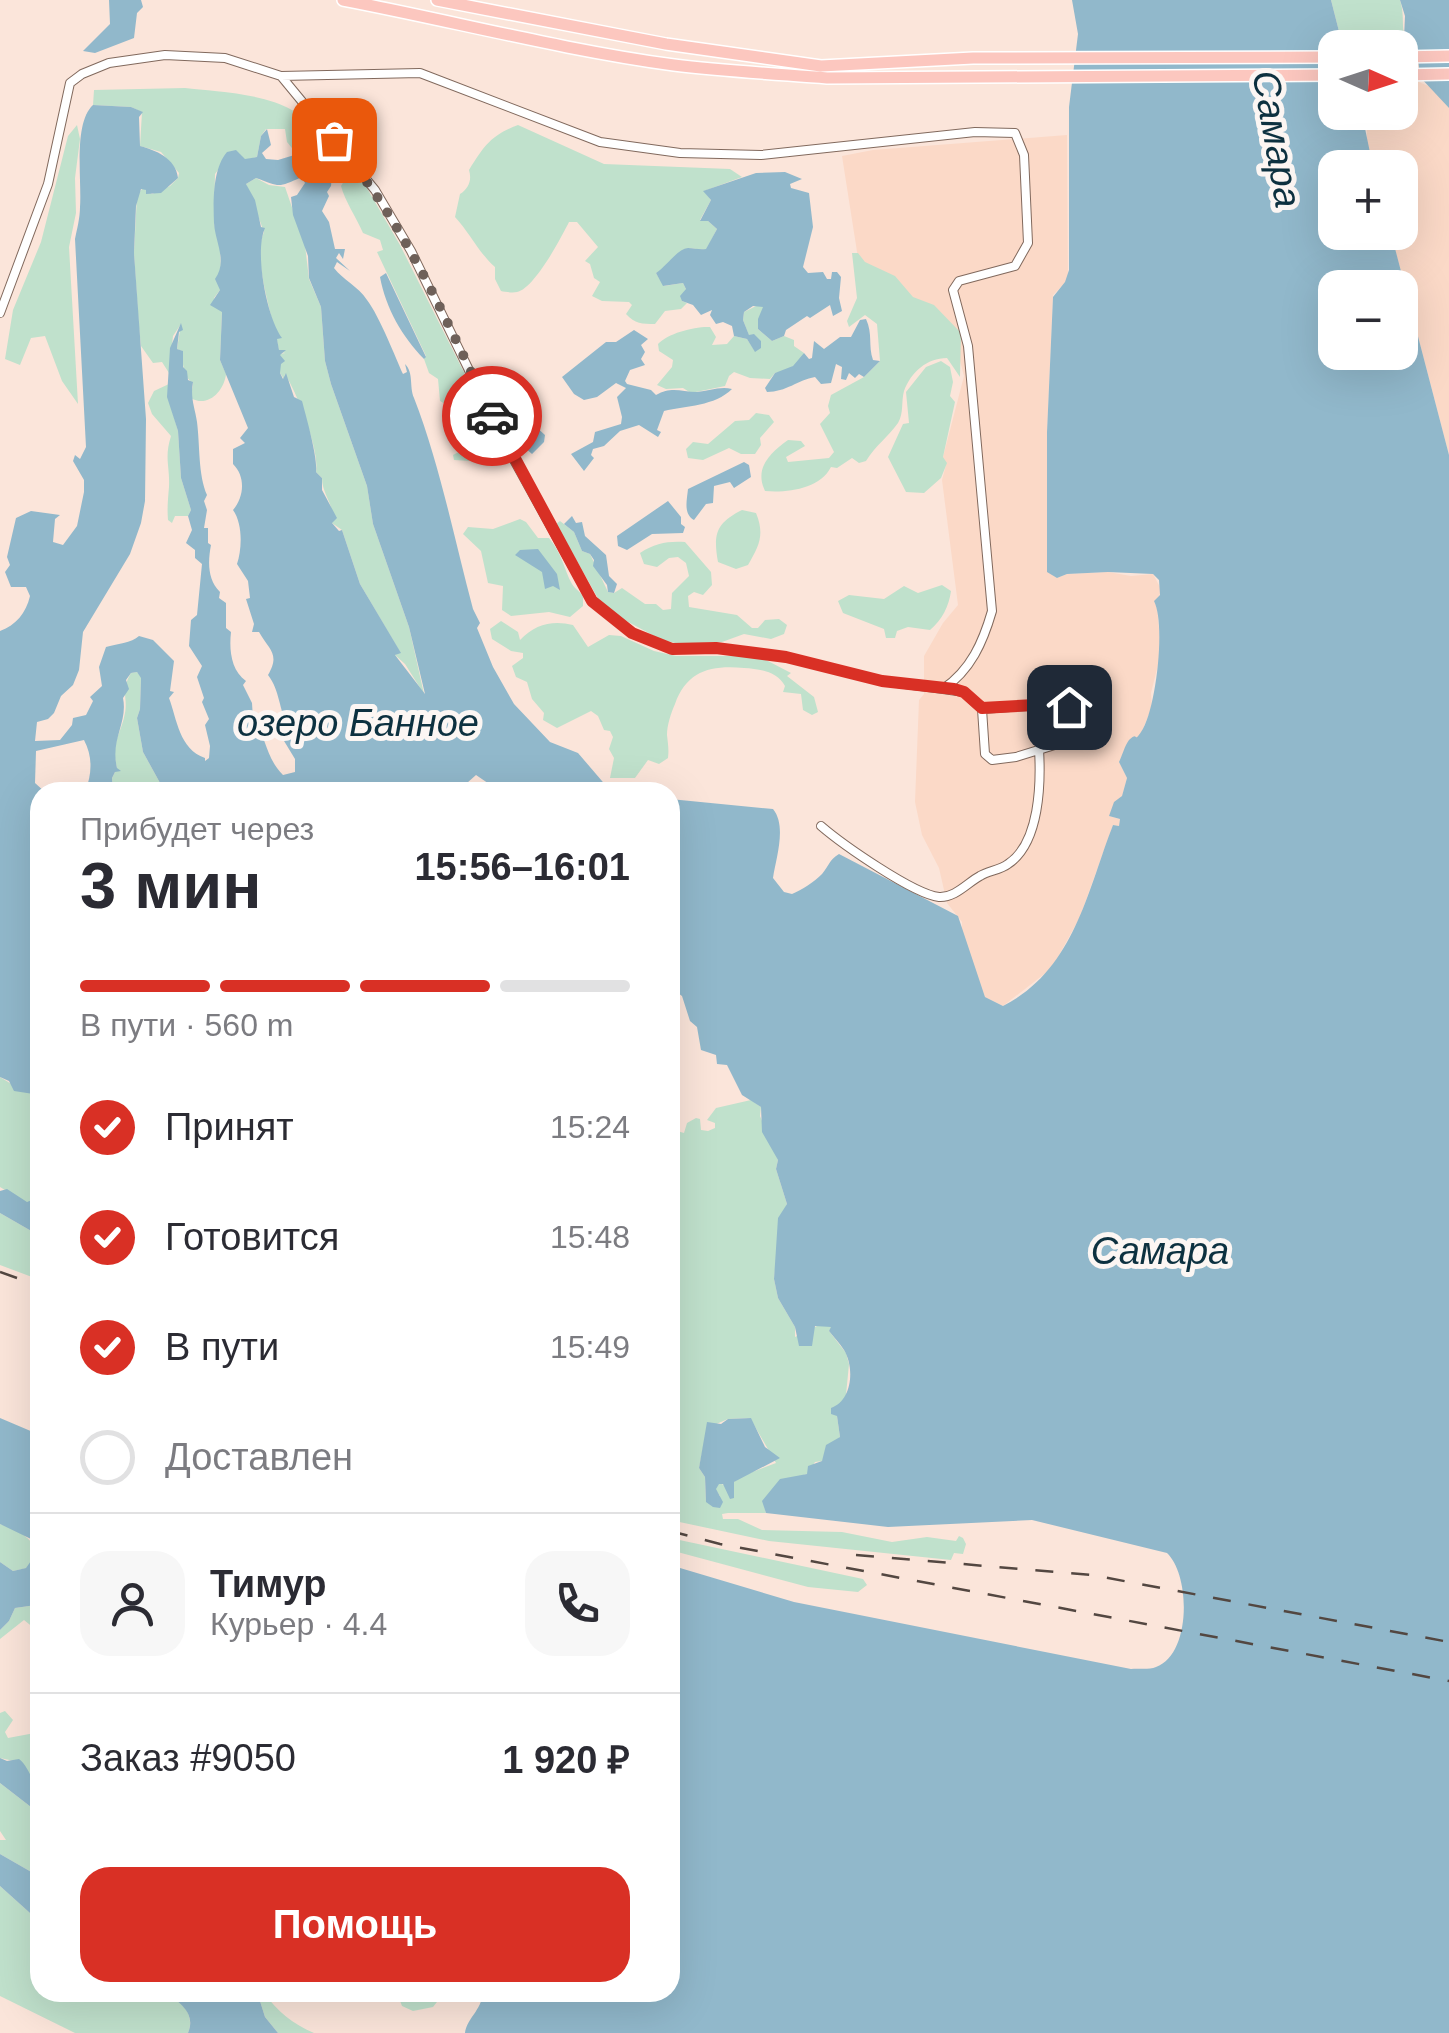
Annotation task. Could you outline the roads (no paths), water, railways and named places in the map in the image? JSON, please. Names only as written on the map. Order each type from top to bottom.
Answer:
[{"type":"main road","points":[[343,0],[674,65],[826,78],[1318,75]]},
{"type":"main road","points":[[437,0],[666,44],[821,66],[973,58],[1318,57]]},
{"type":"main road","points":[[1418,56],[1449,56]]},
{"type":"main road","points":[[1418,75],[1449,74]]},
{"type":"street","points":[[0,313],[48,184],[70,83],[110,63],[165,55],[225,58],[280,76],[420,72],[600,142],[680,153],[760,154],[975,132],[1015,133],[1024,155],[1028,243],[1015,266],[959,281],[953,290],[968,346],[992,610],[985,635],[970,663],[960,678],[943,689]]},
{"type":"street","points":[[280,76],[354,163],[384,205],[504,442],[592,601],[632,633],[672,649],[716,648],[786,657],[882,681],[964,692],[982,708],[985,754],[992,760],[1074,739],[1069,707],[1054,704],[982,708]]},
{"type":"street","points":[[821,826],[843,845],[899,878],[936,897],[951,896],[982,874],[1010,864],[1026,840],[1040,799],[1039,750]]},
{"type":"water","points":[[109,0],[141,0],[143,7],[137,13],[134,38],[95,53],[83,51],[110,24]]},
{"type":"water","name":"Самара","points":[[1072,0],[1331,0],[1339,30],[1318,30],[1318,130],[1365,130],[1369,150],[1318,150],[1318,250],[1395,250],[1401,270],[1318,270],[1318,370],[1418,370],[1418,336],[1449,455],[1449,2033],[465,2033],[481,2002],[680,2002],[680,1568],[794,1602],[1131,1669],[1153,1668],[1168,1660],[1176,1647],[1184,1614],[1183,1596],[1175,1564],[1167,1553],[1032,1520],[888,1527],[766,1513],[762,1501],[780,1479],[807,1474],[808,1466],[822,1461],[826,1445],[840,1437],[837,1416],[831,1414],[831,1408],[847,1391],[850,1366],[844,1350],[829,1331],[831,1327],[815,1326],[812,1346],[799,1346],[774,1279],[778,1218],[787,1204],[776,1169],[778,1160],[762,1132],[761,1107],[742,1095],[727,1065],[717,1064],[716,1055],[701,1050],[697,1027],[690,1021],[680,995],[680,800],[773,809],[780,833],[773,878],[784,892],[792,894],[808,886],[839,854],[958,916],[985,997],[1003,1006],[1027,991],[1046,972],[1075,927],[1113,825],[1119,826],[1120,819],[1109,816],[1114,802],[1122,796],[1127,778],[1119,762],[1128,742],[1139,735],[1151,706],[1159,647],[1154,601],[1160,595],[1159,580],[1153,574],[1108,572],[1057,578],[1047,572],[1047,432],[1053,297],[1069,270],[1069,107],[1078,34]]},
{"type":"water","points":[[1400,0],[1449,0],[1449,108],[1420,77],[1418,30],[1404,30]]},
{"type":"water","name":"озеро Банное","points":[[93,105],[131,107],[143,112],[139,117],[140,146],[169,160],[178,178],[161,193],[146,194],[141,189],[136,206],[134,253],[146,419],[141,523],[130,554],[83,632],[79,670],[73,685],[61,696],[54,713],[37,722],[35,741],[60,740],[73,718],[86,715],[93,701],[90,697],[102,686],[99,667],[106,647],[139,636],[153,640],[174,661],[170,691],[174,692],[169,698],[177,724],[190,748],[205,761],[209,758],[205,725],[209,719],[197,677],[202,666],[189,646],[191,620],[197,615],[202,564],[186,543],[192,530],[188,516],[191,510],[181,478],[178,431],[167,397],[170,348],[181,323],[183,330],[179,332],[177,349],[183,351],[183,367],[188,380],[193,382],[207,495],[204,528],[208,528],[211,545],[209,563],[219,598],[226,603],[232,659],[246,681],[243,685],[252,703],[253,719],[269,754],[283,775],[295,772],[295,759],[281,736],[288,726],[268,675],[272,653],[259,632],[252,632],[254,624],[246,599],[250,598],[248,581],[237,564],[241,537],[233,510],[242,487],[233,464],[233,449],[245,443],[240,438],[248,428],[220,360],[222,312],[210,305],[220,290],[215,279],[221,258],[214,214],[219,167],[227,152],[236,150],[245,159],[257,157],[261,136],[267,129],[271,145],[262,153],[266,159],[278,160],[301,153],[304,146],[299,140],[295,146],[292,140],[298,135],[307,139],[307,147],[328,168],[331,186],[322,211],[329,222],[335,249],[345,249],[343,259],[339,253],[336,258],[350,271],[337,262],[334,268],[367,300],[403,374],[407,372],[405,364],[410,371],[480,623],[477,628],[493,667],[514,704],[550,742],[578,753],[603,782],[486,782],[476,775],[468,782],[160,782],[143,752],[137,718],[141,678],[137,672],[131,673],[126,680],[129,689],[123,698],[116,748],[117,768],[121,771],[115,772],[112,782],[88,782],[89,753],[84,740],[36,751],[35,782],[30,782],[30,1093],[14,1091],[9,1081],[0,1077],[0,631],[20,618],[30,596],[26,587],[11,587],[5,572],[10,565],[7,557],[16,518],[31,511],[60,515],[55,519],[53,542],[63,545],[77,526],[84,492],[84,480],[73,461],[75,455],[80,459],[86,447],[75,239],[80,211],[83,125]],"holes":[[[302,177],[305,183],[291,197],[293,215],[308,256],[309,278],[321,307],[325,361],[367,486],[373,524],[409,627],[425,694],[395,655],[401,653],[360,584],[342,530],[332,523],[337,518],[316,472],[302,401],[294,397],[286,373],[283,379],[280,373],[285,361],[280,355],[286,350],[279,350],[277,339],[282,338],[271,316],[264,284],[261,252],[265,228],[261,227],[255,200],[246,184],[256,178],[279,185]]]},
{"type":"water","points":[[785,172],[802,179],[790,184],[791,188],[809,193],[813,227],[803,267],[808,273],[823,272],[827,279],[837,272],[841,277],[842,311],[833,316],[830,305],[772,341],[758,329],[763,307],[753,306],[744,312],[743,320],[749,335],[754,334],[761,341],[761,348],[755,352],[747,339],[734,336],[732,326],[716,324],[710,315],[712,310],[701,315],[693,305],[682,301],[680,296],[686,289],[683,283],[663,286],[656,273],[684,249],[706,249],[717,229],[708,221],[700,221],[711,200],[703,191],[756,173]]},
{"type":"water","points":[[386,273],[424,359],[391,311],[380,277]]},
{"type":"water","points":[[866,319],[873,360],[880,361],[864,377],[859,374],[855,378],[849,373],[846,380],[841,379],[842,367],[836,364],[831,383],[821,384],[815,377],[767,392],[765,388],[775,373],[793,366],[804,353],[812,358],[814,341],[824,349],[840,337],[851,337],[860,320]]},
{"type":"water","points":[[634,330],[648,339],[641,345],[645,365],[630,370],[627,384],[656,395],[672,390],[732,389],[709,402],[664,411],[658,437],[639,425],[620,431],[604,446],[593,449],[594,458],[584,471],[571,454],[593,442],[595,432],[621,424],[617,397],[626,388],[616,383],[597,397],[584,400],[574,394],[562,377],[606,342],[616,342]]},
{"type":"water","points":[[527,425],[535,426],[545,435],[544,442],[532,454],[523,446]]},
{"type":"water","points":[[744,462],[749,465],[751,477],[734,488],[730,482],[714,486],[713,503],[706,504],[694,520],[686,506],[688,489]]},
{"type":"water","points":[[668,501],[681,517],[683,533],[652,534],[627,550],[618,546],[617,536]]},
{"type":"water","points":[[572,516],[576,523],[582,522],[585,536],[606,555],[609,576],[617,584],[614,593],[608,592],[593,566],[594,560],[582,551],[574,532],[564,524]]},
{"type":"water","points":[[538,549],[557,574],[560,590],[553,586],[545,589],[542,572],[515,555],[520,550]]},
{"type":"water","points":[[7,1189],[30,1201],[30,1230],[0,1213],[0,1191]]},
{"type":"water","points":[[0,1418],[30,1431],[30,1539],[0,1524]]},
{"type":"water","points":[[751,1418],[765,1447],[780,1458],[734,1482],[734,1498],[730,1499],[723,1484],[719,1484],[716,1489],[723,1502],[720,1508],[713,1507],[706,1502],[705,1477],[699,1468],[707,1422],[721,1424],[728,1419]]},
{"type":"water","points":[[0,1562],[13,1571],[26,1568],[30,1562],[30,1606],[15,1608],[0,1630]]},
{"type":"water","points":[[0,1758],[19,1759],[30,1773],[30,1806],[0,1783]]},
{"type":"water","points":[[0,1854],[30,1871],[30,1913],[0,1886]]},
{"type":"water","points":[[178,2002],[260,2002],[265,2017],[278,2033],[188,2033],[189,2015]]},
{"type":"railway","points":[[0,1272],[30,1282]]},
{"type":"railway","points":[[680,1534],[1449,1681]]},
{"type":"railway","points":[[856,1555],[1092,1575],[1449,1642]]}]
